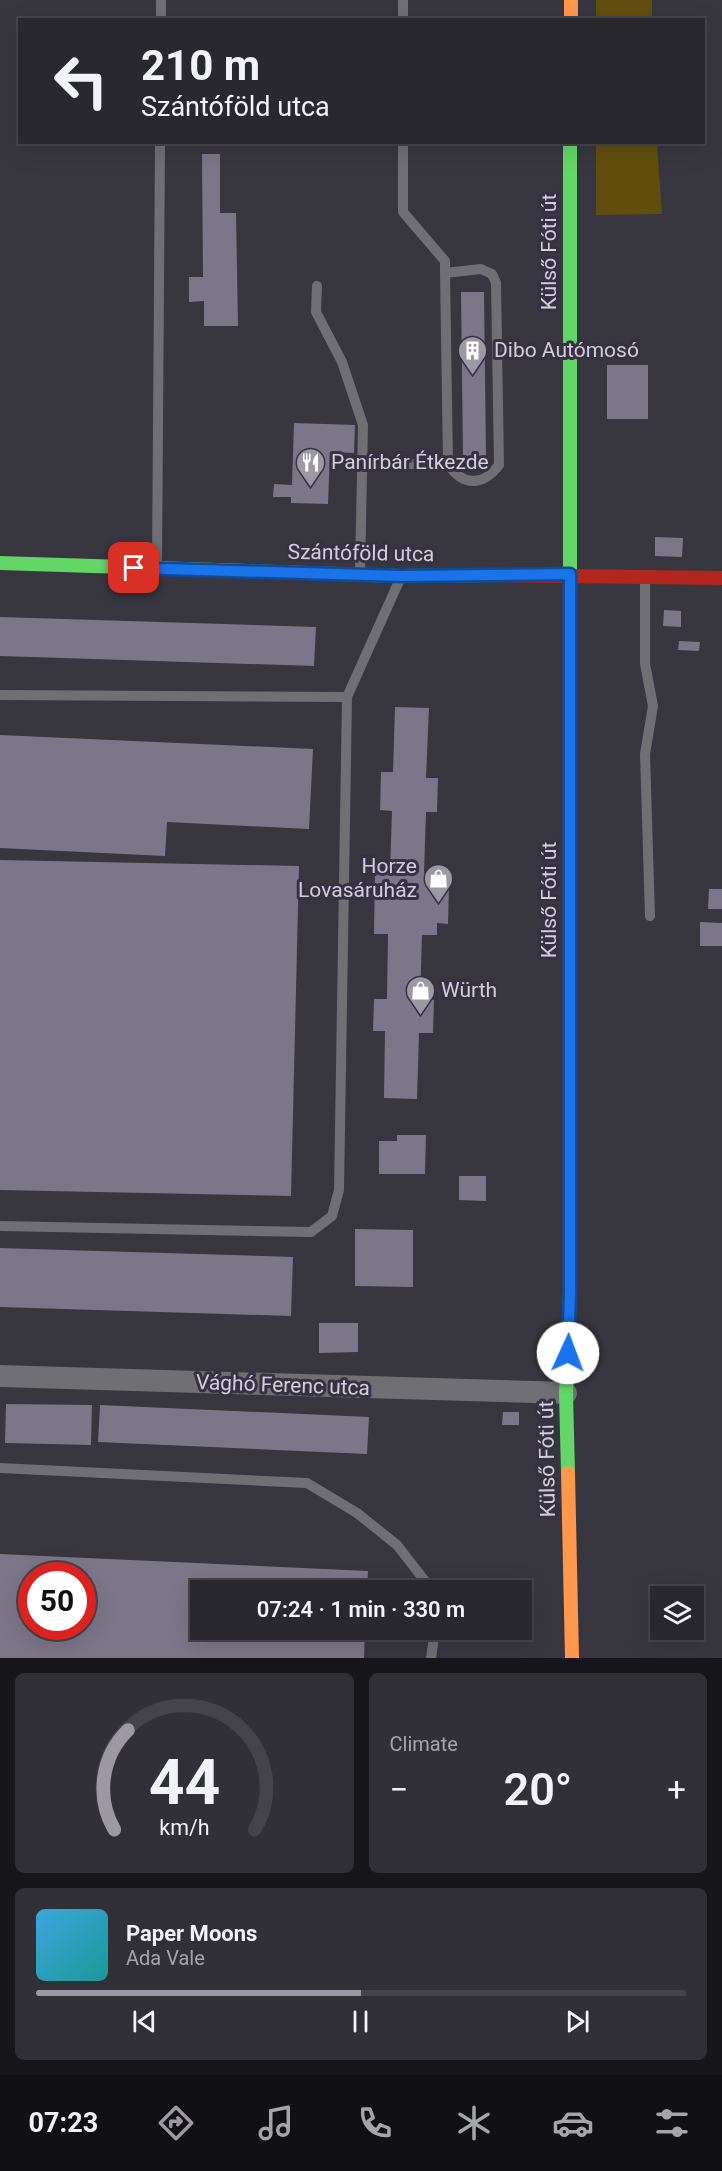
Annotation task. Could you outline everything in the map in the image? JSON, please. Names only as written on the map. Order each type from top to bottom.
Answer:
[{"type":"main road","points":[[571,0],[571,18]]},
{"type":"main road","name":"Külső Fóti út","points":[[570,144],[570,1292],[566,1394],[572,1658]]},
{"type":"main road","name":"Szántóföld utca","points":[[0,563],[401,576],[570,574],[722,578]]},
{"type":"street","name":"Vághó Ferenc utca","points":[[0,1376],[566,1394]]},
{"type":"lane","points":[[161,0],[161,18]]},
{"type":"lane","points":[[403,0],[403,18]]},
{"type":"lane","points":[[157,569],[160,144]]},
{"type":"lane","points":[[403,144],[403,212],[445,261],[445,273],[448,464],[454,474],[465,480],[477,481],[490,476],[498,465],[496,283],[492,274],[481,270],[445,273]]},
{"type":"lane","points":[[316,286],[316,312],[342,362],[363,424],[360,574]]},
{"type":"lane","points":[[363,464],[448,464]]},
{"type":"lane","points":[[0,1226],[311,1232],[332,1216],[339,1190],[347,697],[401,576]]},
{"type":"lane","points":[[645,576],[645,664],[653,706],[645,754],[650,916]]},
{"type":"lane","points":[[0,695],[347,697]]},
{"type":"lane","points":[[0,1468],[307,1483],[357,1513],[397,1545],[424,1580]]},
{"type":"lane","points":[[431,1658],[434,1640]]},
{"type":"shaded area","points":[[596,0],[652,0],[652,18],[596,18]]},
{"type":"shaded area","points":[[596,144],[657,144],[662,214],[596,215]]},
{"type":"building","points":[[202,154],[220,154],[220,213],[236,213],[238,326],[204,326],[204,301],[189,302],[189,277],[203,277]]},
{"type":"building","name":"Dibo Autómosó","points":[[461,292],[484,292],[486,458],[463,459]]},
{"type":"building","points":[[607,365],[648,365],[648,419],[607,419]]},
{"type":"building","points":[[294,423],[355,425],[354,453],[330,452],[328,504],[291,503],[291,497],[273,497],[274,484],[292,485]]},
{"type":"building","points":[[655,537],[683,538],[682,557],[655,556]]},
{"type":"building","points":[[664,610],[681,611],[681,627],[663,626]]},
{"type":"building","points":[[0,617],[316,627],[314,666],[0,656]]},
{"type":"building","points":[[679,641],[700,642],[699,651],[678,650]]},
{"type":"building","points":[[395,707],[429,708],[426,778],[438,778],[437,812],[426,812],[424,873],[439,873],[439,885],[449,885],[448,924],[437,923],[437,935],[422,935],[420,1000],[434,1000],[433,1033],[419,1033],[417,1099],[384,1098],[385,1031],[373,1031],[374,999],[387,999],[388,934],[374,934],[375,871],[390,872],[392,811],[380,810],[381,772],[393,772]]},
{"type":"building","points":[[0,735],[313,749],[309,829],[167,822],[165,856],[0,848]]},
{"type":"building","points":[[0,860],[299,866],[291,1196],[0,1190]]},
{"type":"building","points":[[709,889],[722,889],[722,909],[708,909]]},
{"type":"building","points":[[700,922],[722,923],[722,946],[700,946]]},
{"type":"building","points":[[397,1135],[426,1135],[425,1174],[379,1174],[379,1141],[397,1141]]},
{"type":"building","points":[[459,1176],[486,1176],[486,1201],[459,1200]]},
{"type":"building","points":[[355,1229],[413,1230],[413,1287],[355,1286]]},
{"type":"building","points":[[0,1248],[293,1257],[291,1316],[0,1307]]},
{"type":"building","points":[[319,1323],[358,1323],[358,1352],[319,1353]]},
{"type":"building","points":[[6,1404],[92,1405],[91,1445],[5,1443]]},
{"type":"building","points":[[100,1405],[369,1417],[367,1454],[98,1442]]},
{"type":"building","points":[[503,1412],[519,1412],[519,1425],[502,1425]]},
{"type":"building","points":[[0,1554],[368,1571],[368,1580],[190,1580],[190,1640],[365,1640],[364,1658],[0,1658]]},
{"type":"traffic: fast","points":[[570,144],[570,651]]},
{"type":"traffic: fast","points":[[0,563],[401,576],[492,575]]},
{"type":"traffic: fast","points":[[568,1473],[566,1393],[570,1292],[570,1000]]},
{"type":"traffic: slow","points":[[571,0],[571,18]]},
{"type":"traffic: slow","points":[[570,651],[570,1000]]},
{"type":"traffic: slow","points":[[568,1473],[572,1658]]},
{"type":"traffic: jam","points":[[492,575],[722,578]]},
{"type":"place","name":"Dibo Autómosó","points":[[473,376]]},
{"type":"place","name":"Panírbár Étkezde","points":[[310,488]]},
{"type":"place","name":"Horze Lovasáruház","points":[[438,904]]},
{"type":"place","name":"Würth","points":[[420,1016]]},
{"type":"route","points":[[134,568],[401,576],[570,574],[570,1292],[568,1353]]}]
